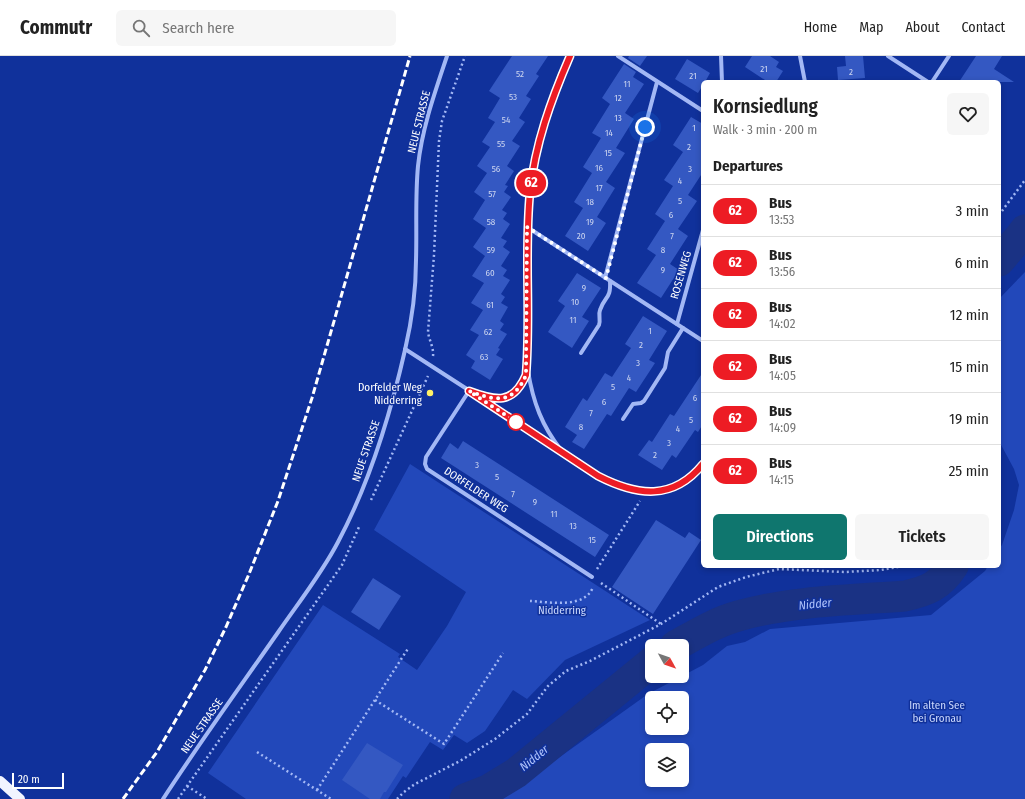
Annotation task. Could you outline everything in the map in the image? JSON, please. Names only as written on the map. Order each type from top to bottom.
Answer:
[{"type":"main road","points":[[0,781],[20,799]]},
{"type":"street","name":"NEUE STRASSE","points":[[163,799],[310,587],[337,544],[357,502],[388,417],[405,349],[411,319],[414,292],[420,146],[447,56]]},
{"type":"street","points":[[469,391],[484,397],[498,399],[507,398],[516,392],[526,375],[527,227],[530,192],[538,144],[551,101],[570,56]]},
{"type":"street","points":[[618,56],[701,110]]},
{"type":"street","points":[[721,56],[722,80]]},
{"type":"street","points":[[800,56],[805,80]]},
{"type":"street","points":[[888,56],[925,80]]},
{"type":"street","points":[[933,80],[949,56]]},
{"type":"street","points":[[581,353],[599,325],[599,311],[611,291],[608,279],[657,82]]},
{"type":"street","points":[[527,227],[701,340]]},
{"type":"street","name":"ROSENWEG","points":[[677,324],[701,237]]},
{"type":"street","points":[[623,419],[633,404],[644,401],[665,368],[668,352],[683,328]]},
{"type":"street","points":[[405,349],[598,476],[614,484],[630,490],[657,492],[671,488],[687,479],[701,466]]},
{"type":"street","points":[[527,363],[531,387],[543,424],[565,454]]},
{"type":"street","name":"DORFELDER WEG","points":[[469,391],[426,457],[425,464],[427,469],[592,577]]},
{"type":"path","points":[[432,366],[433,350],[428,332],[434,255],[439,141],[442,121],[465,56]]},
{"type":"path","points":[[1001,212],[1025,180]]},
{"type":"path","points":[[530,601],[566,603],[586,597],[593,588],[592,577],[646,492]]},
{"type":"path","points":[[397,799],[414,784],[460,761],[495,739],[527,714],[548,686],[566,671],[590,661],[661,624],[718,587],[746,577],[779,569],[844,572],[892,568]]},
{"type":"path","points":[[592,577],[661,624]]},
{"type":"path","points":[[317,790],[409,648]]},
{"type":"path","points":[[375,700],[444,744],[503,653]]},
{"type":"path","points":[[257,752],[331,799]]},
{"type":"path","points":[[187,786],[207,799]]},
{"type":"green space","name":"Im alten See bei Gronau","points":[[1025,272],[1025,799],[501,799],[645,696],[645,735],[689,735],[689,691],[654,691],[669,683],[689,683],[689,672],[703,665],[727,646],[745,642],[770,629],[931,615],[987,568],[1001,568],[1001,546],[1014,510],[1019,485],[1014,469],[1001,445],[1001,297]]},
{"type":"green space","name":"Nidderring","points":[[410,464],[650,620],[565,660],[527,699],[513,690],[485,731],[467,743],[454,735],[443,750],[430,742],[406,778],[403,776],[388,799],[246,799],[208,773],[323,605],[400,654],[398,657],[417,670],[447,626],[466,592],[374,530]]},
{"type":"building","points":[[512,56],[548,56],[536,74],[539,76],[526,96],[531,99],[519,118],[525,122],[512,141],[520,146],[507,166],[514,171],[505,185],[508,186],[504,192],[511,197],[502,210],[507,213],[503,219],[510,224],[501,238],[507,241],[503,247],[510,252],[501,266],[507,270],[503,276],[510,280],[501,294],[505,297],[501,303],[508,307],[500,321],[504,324],[500,330],[507,334],[498,348],[500,349],[496,355],[503,359],[490,380],[471,368],[475,361],[466,355],[479,335],[470,330],[483,310],[471,303],[484,283],[472,276],[485,256],[473,247],[486,228],[473,219],[485,200],[474,192],[487,173],[477,166],[490,147],[482,142],[495,122],[488,118],[500,98],[489,91]]},
{"type":"building","points":[[629,56],[647,56],[640,66],[628,58]]},
{"type":"building","points":[[752,56],[770,56],[779,62],[776,67],[783,71],[777,80],[765,80],[745,67]]},
{"type":"building","points":[[845,56],[863,56],[865,78],[838,80],[837,67],[846,66]]},
{"type":"building","points":[[976,56],[1002,56],[994,69],[1014,82],[1001,82],[1001,80],[960,80]]},
{"type":"building","points":[[687,59],[710,73],[706,80],[701,80],[701,88],[698,93],[675,79]]},
{"type":"building","points":[[624,64],[636,72],[633,77],[644,84],[625,113],[634,119],[616,148],[625,153],[606,182],[615,188],[597,217],[606,223],[588,251],[565,236],[583,208],[574,202],[592,173],[583,167],[601,138],[592,133],[610,104],[602,98]]},
{"type":"building","points":[[691,117],[701,123],[701,175],[688,195],[697,201],[678,229],[688,236],[670,264],[679,270],[661,298],[637,283],[656,255],[647,249],[665,221],[655,214],[673,186],[664,180],[683,152],[673,145]]},
{"type":"building","points":[[577,273],[601,288],[582,317],[589,321],[572,348],[548,332],[565,306],[558,301]]},
{"type":"building","points":[[643,316],[667,331],[649,360],[655,363],[636,392],[629,388],[611,416],[607,414],[584,449],[572,442],[577,435],[565,427],[583,398],[587,401],[605,373],[612,377],[631,348],[625,344]]},
{"type":"building","points":[[701,375],[701,427],[698,432],[695,430],[676,458],[672,455],[662,470],[638,455],[649,440],[652,442],[670,414],[674,416]]},
{"type":"building","points":[[463,441],[609,535],[595,557],[441,458],[450,443],[458,449]]},
{"type":"building","points":[[656,520],[685,538],[689,532],[701,540],[653,614],[612,587]]},
{"type":"building","points":[[373,578],[401,596],[379,630],[351,612]]},
{"type":"building","points":[[367,743],[403,765],[380,799],[370,799],[342,780]]},
{"type":"waterway","name":"Nidder","points":[[1001,259],[1025,230]]},
{"type":"waterway","name":"Nidder","points":[[688,639],[706,629],[738,616],[778,607],[842,600],[905,596],[913,594],[926,590],[938,583],[952,568]]},
{"type":"waterway","name":"Nidder","points":[[465,799],[488,790],[516,773],[645,668]]},
{"type":"railway","points":[[123,799],[157,752],[205,670],[249,574],[278,501],[312,398],[410,56]]},
{"type":"bus line","name":"62","points":[[570,56],[551,101],[534,161],[527,227],[526,375],[516,392],[507,398],[498,399],[484,397],[469,391],[598,476],[630,490],[657,492],[671,488],[687,479],[701,466]]},
{"type":"place","name":"Dorfelder Weg Nidderring","points":[[430,393]]},
{"type":"route","points":[[516,422],[469,391],[484,397],[498,399],[507,398],[516,392],[526,375],[527,227],[606,278],[645,127]]}]
